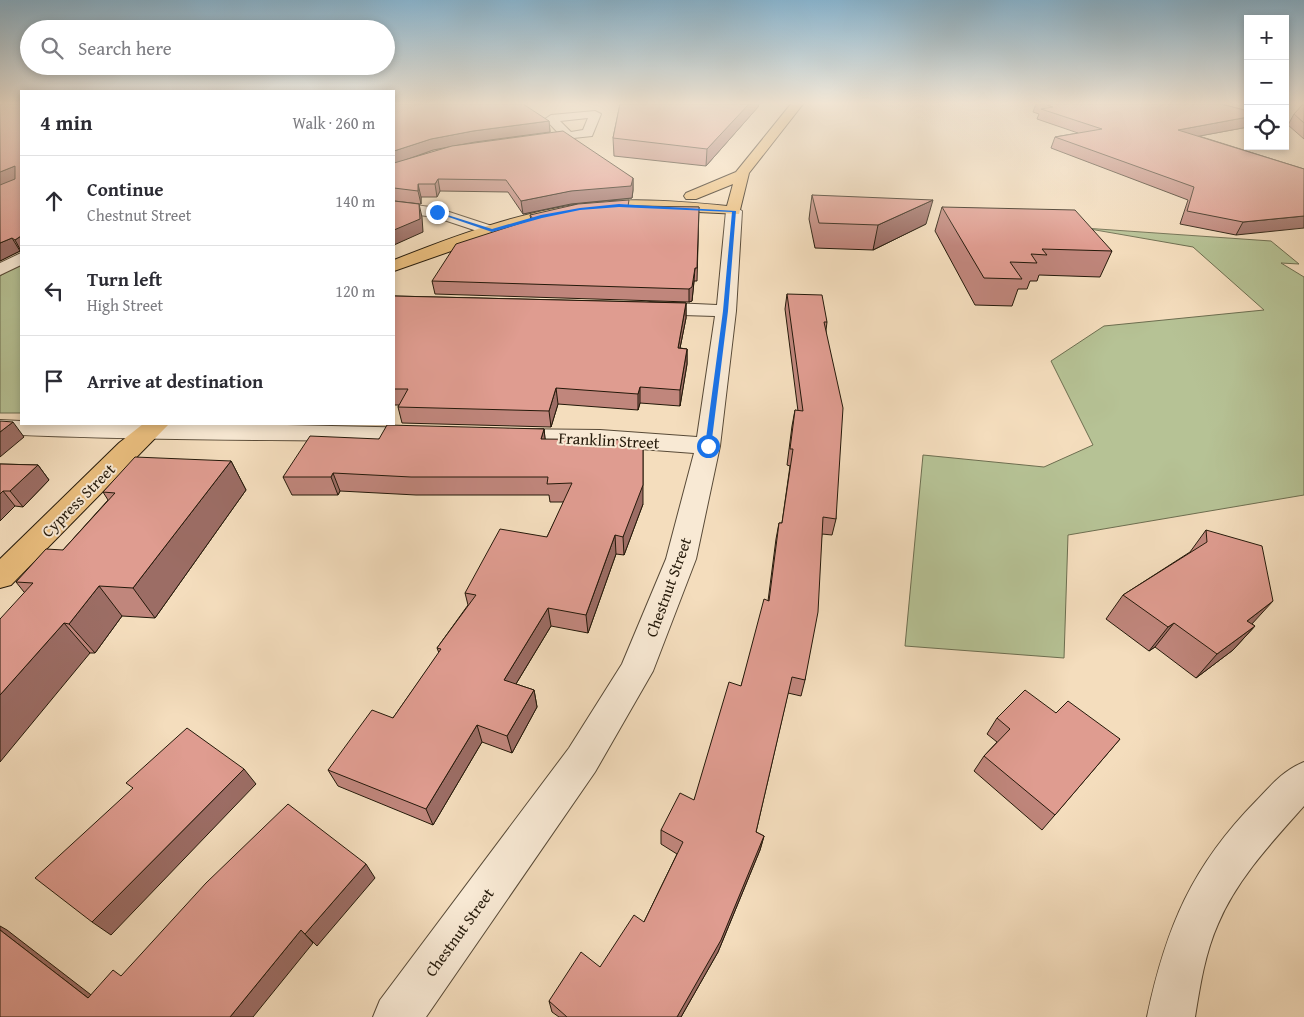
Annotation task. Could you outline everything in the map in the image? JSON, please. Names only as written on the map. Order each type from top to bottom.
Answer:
[{"type":"main road","name":"Chestnut Street","points":[[735,204],[741,175],[760,151]]},
{"type":"main road","points":[[633,205],[691,196],[741,175]]},
{"type":"main road","points":[[691,196],[735,204]]},
{"type":"main road","points":[[395,266],[492,231],[541,216],[580,209],[633,205],[735,204]]},
{"type":"main road","name":"Cypress Street","points":[[0,577],[152,427]]},
{"type":"street","name":"Chestnut Street","points":[[396,1017],[582,760],[636,671],[682,559],[708,446],[726,311],[735,204]]},
{"type":"street","points":[[395,207],[437,212],[492,231]]},
{"type":"street","points":[[0,270],[20,259]]},
{"type":"street","points":[[627,307],[726,311]]},
{"type":"street","points":[[0,427],[108,432],[152,427],[445,436]]},
{"type":"street","name":"Franklin Street","points":[[484,436],[600,438],[708,446]]},
{"type":"street","points":[[1170,1017],[1184,953],[1194,924],[1211,889],[1249,838],[1304,780]]},
{"type":"green space","points":[[1084,228],[1271,241],[1299,264],[1281,263],[1304,277],[1304,495],[1068,535],[1064,658],[905,646],[923,455],[1044,467],[1093,445],[1051,361],[1104,326],[1264,310],[1193,247]]},
{"type":"green space","points":[[20,264],[20,413],[0,413],[0,276]]},
{"type":"building","points":[[0,151],[20,151],[20,237],[15,240],[12,238],[0,243],[0,185],[15,179],[15,166],[0,172]]},
{"type":"building","points":[[433,151],[593,151],[633,178],[631,186],[571,191],[521,201],[506,180],[438,179],[435,184],[418,184],[418,191],[395,188],[395,163]]},
{"type":"building","points":[[1095,151],[1247,151],[1304,169],[1304,216],[1243,222],[1187,211],[1194,187]]},
{"type":"building","points":[[812,195],[933,200],[878,225],[819,223]]},
{"type":"building","points":[[629,200],[628,206],[699,207],[697,268],[695,268],[692,287],[689,289],[432,281],[456,244],[533,219],[530,215],[578,204]]},
{"type":"building","points":[[395,201],[419,204],[420,219],[395,230]]},
{"type":"building","points":[[942,207],[1075,210],[1112,251],[1042,249],[1047,255],[1031,254],[1037,263],[1010,262],[1022,279],[984,278]]},
{"type":"building","points":[[787,294],[822,295],[827,322],[824,322],[843,408],[836,519],[823,517],[818,612],[805,680],[792,677],[756,832],[764,836],[721,940],[677,1017],[567,1017],[549,1001],[581,952],[600,967],[634,915],[644,922],[683,842],[661,830],[680,793],[694,800],[729,682],[741,686],[764,599],[769,601],[779,523],[782,523],[793,449],[790,449],[795,410],[803,411]]},
{"type":"building","points":[[395,296],[686,303],[678,348],[687,349],[680,390],[640,387],[638,394],[556,388],[549,411],[398,407],[408,389],[395,389]]},
{"type":"building","points":[[0,421],[13,422],[0,432]]},
{"type":"building","points":[[387,425],[544,429],[541,439],[643,440],[643,485],[623,537],[615,535],[586,615],[548,608],[504,680],[534,690],[507,736],[477,725],[426,809],[328,770],[372,710],[393,718],[441,649],[437,648],[476,595],[465,593],[500,529],[547,537],[572,483],[547,484],[548,477],[411,477],[333,473],[331,477],[283,477],[310,436],[379,439]]},
{"type":"building","points":[[135,457],[231,461],[133,588],[99,586],[69,624],[64,623],[0,695],[0,619],[33,583],[16,582],[46,549],[63,550],[115,493],[103,492]]},
{"type":"building","points":[[0,464],[38,465],[10,491],[3,491],[0,494]]},
{"type":"building","points":[[1206,530],[1262,546],[1273,601],[1247,621],[1255,626],[1217,654],[1174,623],[1168,627],[1123,595],[1207,542]]},
{"type":"building","points":[[1025,690],[1056,713],[1068,701],[1120,739],[1055,815],[984,756],[1010,729],[997,718]]},
{"type":"building","points":[[187,728],[244,769],[92,922],[35,878],[133,788],[126,783]]},
{"type":"building","points":[[288,804],[366,864],[305,934],[301,930],[230,1017],[0,1017],[0,930],[88,998],[113,970],[121,976],[206,883]]},
{"type":"route","points":[[437,212],[462,219],[492,231],[541,216],[580,209],[633,205],[734,211],[726,311],[708,446]]}]
